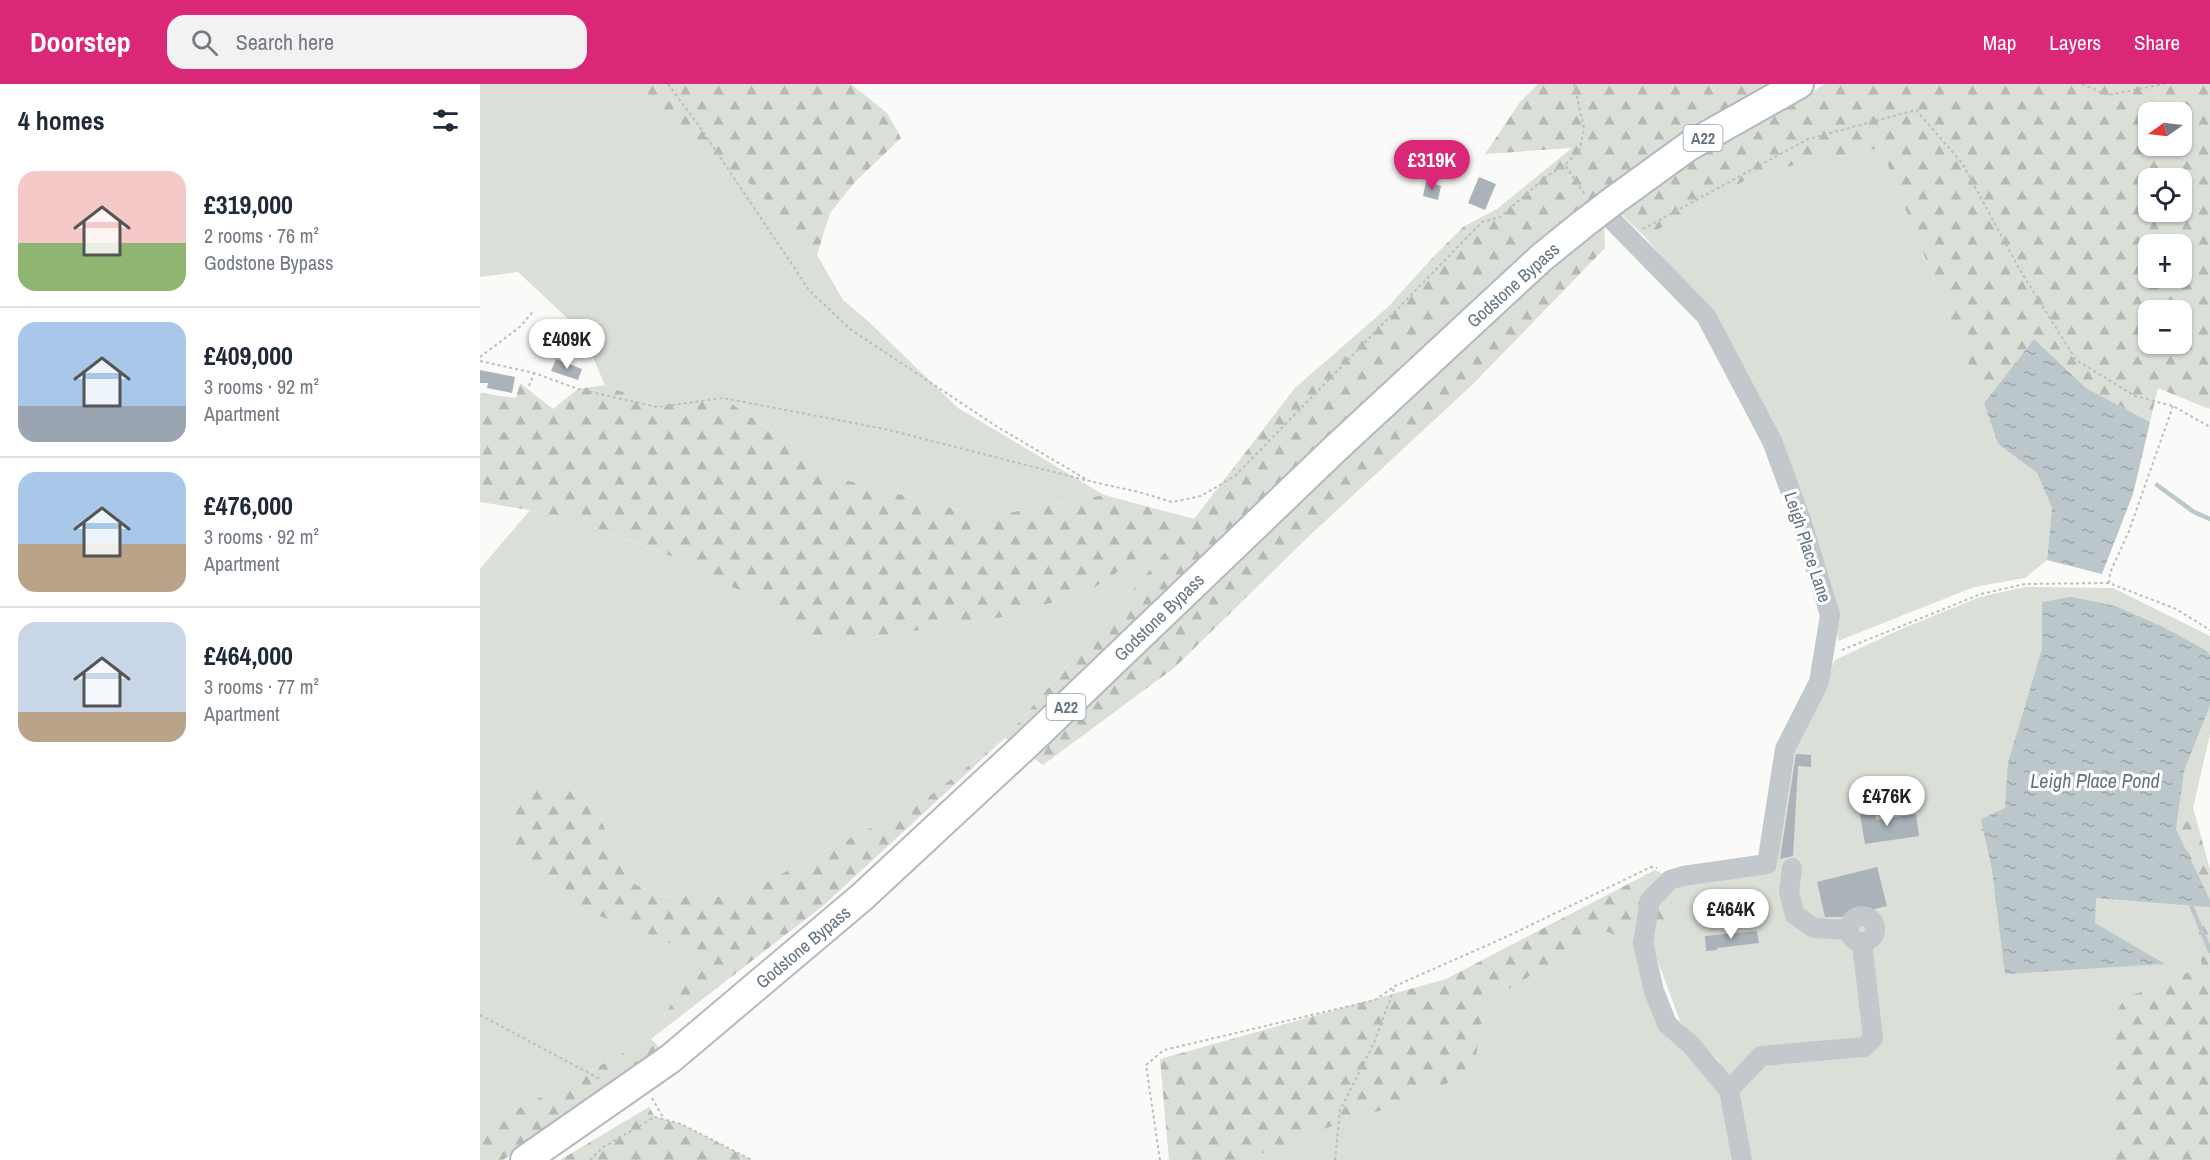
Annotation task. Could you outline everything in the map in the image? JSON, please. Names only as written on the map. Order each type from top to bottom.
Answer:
[{"type":"highway","name":"Godstone Bypass","points":[[525,1160],[670,1059],[862,897],[1028,743],[1336,448],[1541,258],[1598,210],[1689,146],[1799,84]]},
{"type":"lane","name":"Leigh Place Lane","points":[[1598,210],[1706,316],[1772,441],[1801,520],[1830,615],[1819,682],[1785,749],[1767,864],[1683,876],[1670,880],[1650,900],[1643,943],[1654,990],[1667,1024],[1691,1045],[1729,1090],[1742,1160]]},
{"type":"lane","points":[[1729,1090],[1761,1056],[1864,1047],[1873,1038],[1855,936],[1814,928],[1795,915],[1789,892],[1791,868]]},
{"type":"path","points":[[668,84],[702,130],[809,290],[850,329],[996,426],[1089,481]]},
{"type":"path","points":[[480,359],[534,373],[578,389],[657,407],[723,398],[885,429],[1172,502],[1202,496],[1235,476],[1482,222],[1500,217],[1546,176],[1565,165],[1580,149],[1584,128],[1574,84]]},
{"type":"path","points":[[2082,84],[2108,95],[2164,84]]},
{"type":"path","points":[[1627,238],[1808,139],[1916,110],[1962,163],[2020,270],[2076,360],[2135,396],[2173,406],[2210,427]]},
{"type":"path","points":[[1565,165],[1598,210]]},
{"type":"path","points":[[480,359],[521,326],[534,310]]},
{"type":"path","points":[[528,386],[534,373]]},
{"type":"path","points":[[2109,583],[2110,573],[2129,531],[2173,406]]},
{"type":"path","points":[[1824,657],[1981,594],[2025,584],[2109,583],[2176,609],[2210,630]]},
{"type":"path","points":[[1981,829],[2001,841]]},
{"type":"path","points":[[1160,1160],[1146,1065],[1164,1050],[1375,1000],[1395,986],[1508,936],[1651,867],[1683,876]]},
{"type":"path","points":[[1335,1160],[1340,1110],[1374,1043],[1395,986]]},
{"type":"path","points":[[480,1015],[632,1085],[664,1119]]},
{"type":"path","points":[[590,1160],[602,1148],[655,1117],[681,1124],[752,1160]]},
{"type":"green space","points":[[480,84],[635,84],[698,159],[748,182],[817,255],[843,300],[958,408],[1104,495],[985,517],[842,479],[723,398],[656,405],[605,385],[581,331],[518,272],[480,277]]},
{"type":"green space","points":[[635,84],[851,84],[887,113],[901,138],[855,182],[830,213],[817,255],[748,182],[698,159]]},
{"type":"green space","points":[[1538,84],[1775,84],[1682,136],[1603,189],[1605,248],[1472,385],[1308,537],[1174,668],[1043,765],[1005,738],[824,905],[651,1039],[665,1053],[503,1160],[480,1160],[480,1129],[650,1039],[701,955],[584,910],[547,885],[524,864],[511,833],[512,813],[530,791],[554,787],[570,790],[598,813],[628,881],[661,897],[701,894],[733,899],[924,800],[1006,737],[1192,521],[1088,592],[1003,617],[844,642],[811,636],[764,603],[676,558],[582,523],[530,510],[480,502],[480,393],[516,398],[520,383],[553,409],[578,389],[605,385],[656,405],[723,398],[842,479],[985,517],[1104,495],[1194,519],[1295,388],[1388,307],[1463,227],[1497,209],[1572,148],[1485,154],[1520,102]]},
{"type":"green space","points":[[1825,84],[2210,84],[2210,407],[2209,409],[2158,388],[2150,422],[2086,388],[2034,339],[1984,403],[1881,148],[1760,172],[1645,237],[1619,212],[1661,181]]},
{"type":"green space","points":[[1881,148],[1984,403],[1998,444],[2037,473],[2052,508],[2047,560],[2025,578],[1974,587],[1838,641],[1836,613],[1709,312],[1645,237],[1760,172]]},
{"type":"green space","points":[[530,510],[582,523],[676,558],[764,603],[811,636],[844,642],[1003,617],[1088,592],[1194,519],[1006,737],[924,800],[733,899],[701,894],[661,897],[628,881],[598,813],[570,790],[511,833],[524,864],[547,885],[584,910],[701,955],[650,1039],[480,1129],[480,569]]},
{"type":"green space","points":[[2025,587],[2113,588],[2210,636],[2210,734],[2193,808],[2210,870],[2210,1160],[1177,1160],[1634,900],[1661,1032],[1728,1089],[1719,1061],[1680,1021],[1654,951],[1679,883],[1777,868],[1789,752],[1835,660],[1899,630],[1980,597]]},
{"type":"green space","points":[[2193,808],[2210,870],[2210,900],[2176,830]]},
{"type":"green space","points":[[1655,870],[1679,883],[1654,951],[1603,930],[1485,1004],[1473,1072],[1392,1107],[1342,1122],[1245,1160],[1169,1160],[1160,1059],[1446,979]]},
{"type":"green space","points":[[2191,905],[2210,907],[2210,1160],[2113,1160],[2115,1015],[2125,997],[2154,988],[2202,966]]},
{"type":"green space","points":[[649,1107],[655,1117],[681,1124],[752,1160],[560,1160]]},
{"type":"water","points":[[2034,339],[2086,388],[2150,422],[2133,494],[2102,574],[2047,560],[2052,508],[2037,473],[1998,444],[1984,403]]},
{"type":"water","name":"Leigh Place Pond","points":[[2071,597],[2115,606],[2161,626],[2207,651],[2210,656],[2210,705],[2184,771],[2176,829],[2210,900],[2210,907],[2096,898],[2095,923],[2165,964],[2005,974],[1992,870],[1981,819],[2005,808],[2008,763],[2042,649],[2042,602]]},
{"type":"building","points":[[1479,177],[1496,184],[1485,210],[1468,203]]},
{"type":"building","points":[[1426,182],[1441,186],[1438,200],[1423,196]]},
{"type":"building","points":[[556,359],[582,369],[578,380],[551,371]]},
{"type":"building","points":[[480,370],[515,377],[512,393],[487,388],[488,383],[480,383]]},
{"type":"building","points":[[1796,754],[1811,755],[1811,767],[1798,766],[1793,856],[1780,859]]},
{"type":"building","points":[[1874,805],[1876,820],[1916,814],[1919,836],[1865,844],[1859,808]]},
{"type":"building","points":[[1877,867],[1887,906],[1840,917],[1825,917],[1817,882]]},
{"type":"building","points":[[1757,931],[1759,943],[1706,951],[1705,936]]},
{"type":"waterway","points":[[2157,485],[2194,512],[2210,519]]},
{"type":"waterway","points":[[2191,905],[2210,951]]}]
